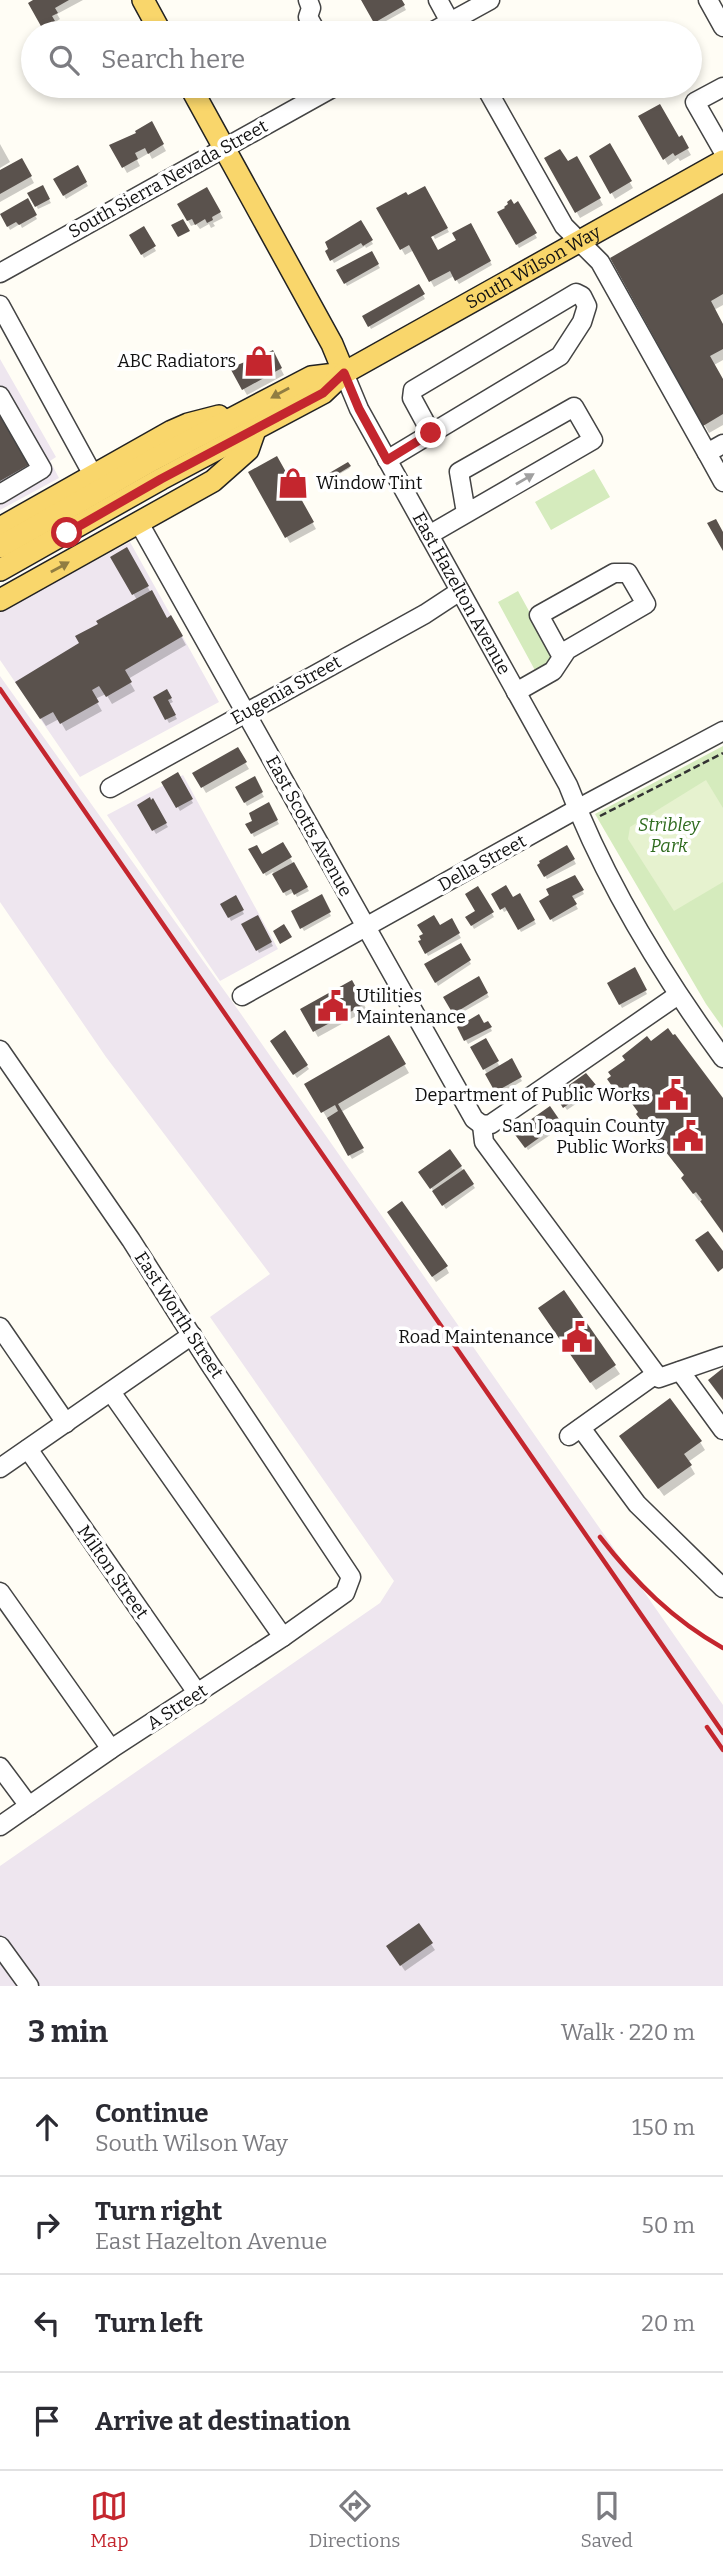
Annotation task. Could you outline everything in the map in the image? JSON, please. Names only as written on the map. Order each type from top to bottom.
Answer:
[{"type":"main road","points":[[143,0],[154,21]]},
{"type":"main road","name":"East Hazelton Avenue","points":[[197,98],[332,344],[344,373]]},
{"type":"main road","name":"South Wilson Way","points":[[0,570],[161,479],[311,377],[344,373],[723,161]]},
{"type":"main road","points":[[0,528],[188,424],[228,413],[250,421],[248,450],[213,481],[0,600]]},
{"type":"main road","name":"South Wilson Way","points":[[0,547],[151,461],[250,421]]},
{"type":"street","points":[[307,0],[312,8],[308,17],[310,21]]},
{"type":"street","points":[[438,0],[449,21]]},
{"type":"street","points":[[462,21],[490,0]]},
{"type":"street","points":[[708,0],[723,27]]},
{"type":"street","points":[[723,87],[695,102],[723,151]]},
{"type":"street","name":"South Sierra Nevada Street","points":[[0,273],[314,98]]},
{"type":"street","points":[[492,98],[564,226],[600,262],[723,482]]},
{"type":"street","points":[[387,460],[560,356],[582,322],[587,306],[582,296],[576,293],[413,390],[412,398],[431,433]]},
{"type":"street","points":[[0,305],[93,475]]},
{"type":"street","name":"East Hazelton Avenue","points":[[344,373],[359,409],[568,785],[584,829],[678,995],[723,1058]]},
{"type":"street","points":[[0,396],[42,469],[0,494]]},
{"type":"street","points":[[429,535],[593,440],[575,407],[459,472],[466,513]]},
{"type":"street","points":[[706,453],[723,444]]},
{"type":"street","name":"East Scotts Avenue","points":[[139,523],[474,1119],[482,1125],[484,1142],[656,1374]]},
{"type":"street","points":[[516,692],[553,671],[567,650],[646,604],[628,573],[614,573],[539,615],[562,657]]},
{"type":"street","name":"Eugenia Street","points":[[110,788],[425,614],[460,591]]},
{"type":"street","name":"Della Street","points":[[242,996],[577,809],[723,731]]},
{"type":"street","points":[[482,1125],[491,1124],[678,995]]},
{"type":"street","name":"East Worth Street","points":[[0,1050],[131,1240],[347,1569],[351,1577],[350,1584]]},
{"type":"street","points":[[0,1327],[66,1423]]},
{"type":"street","points":[[0,1468],[192,1335]]},
{"type":"street","points":[[723,1356],[659,1378],[656,1374],[575,1432],[637,1504],[723,1588]]},
{"type":"street","points":[[680,1371],[723,1430]]},
{"type":"street","points":[[111,1392],[283,1637]]},
{"type":"street","name":"Milton Street","points":[[28,1449],[198,1694]]},
{"type":"street","name":"A Street","points":[[0,1826],[111,1749],[283,1637],[345,1593],[350,1584]]},
{"type":"street","points":[[0,1592],[111,1749]]},
{"type":"street","points":[[0,1767],[29,1806]]},
{"type":"street","points":[[0,1946],[29,1986]]},
{"type":"path","points":[[600,816],[723,754]]},
{"type":"shaded area","points":[[0,359],[56,457],[50,461],[59,478],[0,510]]},
{"type":"shaded area","points":[[130,542],[219,702],[80,777],[0,660],[0,612]]},
{"type":"shaded area","points":[[0,676],[241,1014],[723,1705],[723,1986],[0,1986],[0,1866],[380,1603],[394,1581],[210,1317],[270,1274],[106,1057],[0,902]]},
{"type":"shaded area","points":[[183,775],[278,949],[220,981],[107,815]]},
{"type":"green space","points":[[594,469],[610,497],[551,530],[535,502]]},
{"type":"green space","points":[[518,591],[557,662],[537,674],[498,602]]},
{"type":"green space","name":"Stribley Park","points":[[723,746],[723,1028],[706,1004],[595,814]]},
{"type":"green space","points":[[706,780],[723,808],[723,882],[674,911],[628,839],[630,827]]},
{"type":"building","points":[[33,0],[69,0],[55,8],[58,13],[52,16],[55,21],[38,21],[28,3]]},
{"type":"building","points":[[361,0],[402,0],[405,5],[373,21]]},
{"type":"building","points":[[660,104],[679,137],[682,135],[689,148],[675,156],[673,153],[663,160],[638,116]]},
{"type":"building","points":[[152,121],[164,144],[148,154],[145,148],[135,153],[138,159],[122,168],[109,145],[136,133],[135,131]]},
{"type":"building","points":[[610,143],[632,181],[610,194],[589,156]]},
{"type":"building","points":[[560,149],[568,161],[577,156],[601,198],[575,213],[544,158]]},
{"type":"building","points":[[22,158],[32,176],[0,194],[0,170]]},
{"type":"building","points":[[78,165],[87,182],[63,196],[53,179]]},
{"type":"building","points":[[43,185],[50,199],[35,207],[27,193]]},
{"type":"building","points":[[425,186],[448,228],[431,237],[438,250],[456,240],[452,233],[471,223],[491,261],[455,281],[450,271],[429,282],[409,245],[400,250],[376,208],[406,192],[408,195]]},
{"type":"building","points":[[207,187],[221,212],[207,223],[205,219],[195,225],[192,219],[187,221],[177,204]]},
{"type":"building","points":[[723,193],[723,294],[711,301],[723,324],[723,349],[710,356],[723,379],[723,414],[703,426],[610,258]]},
{"type":"building","points":[[28,198],[37,215],[19,225],[16,222],[7,227],[0,214]]},
{"type":"building","points":[[511,199],[514,204],[518,201],[537,233],[516,245],[497,212],[505,208]]},
{"type":"building","points":[[183,219],[190,231],[178,237],[171,225]]},
{"type":"building","points":[[361,220],[373,240],[363,246],[361,243],[330,261],[325,251],[328,249],[325,242]]},
{"type":"building","points":[[144,226],[156,246],[141,255],[129,235]]},
{"type":"building","points":[[372,251],[379,264],[344,284],[336,270]]},
{"type":"building","points":[[419,284],[425,294],[368,327],[362,316]]},
{"type":"building","points":[[258,350],[263,355],[273,350],[282,368],[242,390],[230,368],[252,359],[250,354]]},
{"type":"building","points":[[0,406],[32,463],[0,481]]},
{"type":"building","points":[[277,456],[314,522],[285,538],[248,472]]},
{"type":"building","points":[[348,462],[351,466],[326,481],[330,487],[325,490],[319,479]]},
{"type":"building","points":[[716,519],[723,532],[723,551],[707,523]]},
{"type":"building","points":[[127,547],[149,586],[132,595],[110,557]]},
{"type":"building","points":[[152,590],[167,618],[171,615],[183,636],[125,670],[132,682],[106,697],[99,686],[92,690],[99,702],[60,724],[53,712],[40,719],[15,682],[79,643],[75,636],[98,624],[96,621]]},
{"type":"building","points":[[167,689],[172,698],[168,700],[176,715],[165,720],[153,697]]},
{"type":"building","points":[[238,747],[247,762],[201,788],[192,773]]},
{"type":"building","points":[[178,772],[193,799],[176,808],[161,782]]},
{"type":"building","points":[[255,776],[263,792],[244,803],[235,787]]},
{"type":"building","points":[[150,797],[167,823],[152,831],[137,805]]},
{"type":"building","points":[[269,802],[278,820],[251,834],[245,824],[252,821],[249,813]]},
{"type":"building","points":[[283,842],[292,857],[263,874],[248,849],[257,845],[262,854]]},
{"type":"building","points":[[567,845],[575,859],[544,877],[537,865],[539,861]]},
{"type":"building","points":[[294,862],[308,887],[294,895],[291,889],[283,893],[272,874]]},
{"type":"building","points":[[575,875],[584,890],[572,896],[577,904],[550,920],[539,901],[549,895],[546,889]]},
{"type":"building","points":[[506,885],[513,897],[520,893],[535,920],[518,930],[505,907],[500,910],[491,894]]},
{"type":"building","points":[[478,886],[494,912],[471,926],[465,917],[475,911],[465,894]]},
{"type":"building","points":[[322,894],[331,912],[300,929],[291,911]]},
{"type":"building","points":[[236,895],[244,910],[228,918],[220,904]]},
{"type":"building","points":[[258,915],[272,942],[256,951],[241,924]]},
{"type":"building","points":[[434,915],[440,925],[452,918],[460,933],[425,954],[418,941],[423,934],[417,925]]},
{"type":"building","points":[[284,924],[292,937],[280,944],[273,931]]},
{"type":"building","points":[[461,943],[471,960],[435,983],[424,964]]},
{"type":"building","points":[[635,967],[647,990],[619,1005],[607,983]]},
{"type":"building","points":[[479,976],[488,993],[453,1014],[443,997]]},
{"type":"building","name":"Utilities Maintenance","points":[[352,980],[365,1004],[313,1032],[300,1009]]},
{"type":"building","points":[[479,1014],[484,1023],[488,1021],[492,1027],[464,1041],[457,1027]]},
{"type":"building","name":"San Joaquin County Public Works","points":[[668,1028],[723,1098],[723,1233],[696,1192],[693,1194],[681,1178],[684,1175],[636,1114],[638,1112],[622,1090],[617,1093],[607,1079],[611,1076],[608,1072],[625,1060],[622,1056],[647,1036],[651,1041]]},
{"type":"building","points":[[285,1030],[308,1065],[293,1075],[270,1041]]},
{"type":"building","points":[[389,1035],[406,1064],[338,1104],[364,1148],[348,1156],[327,1118],[338,1111],[335,1105],[321,1113],[304,1084]]},
{"type":"building","points":[[486,1038],[499,1061],[483,1070],[470,1047]]},
{"type":"building","points":[[512,1058],[522,1077],[495,1092],[485,1074]]},
{"type":"building","points":[[586,1073],[596,1085],[563,1108],[555,1095]]},
{"type":"building","points":[[550,1106],[561,1122],[525,1148],[513,1132]]},
{"type":"building","points":[[450,1149],[462,1166],[430,1189],[418,1172]]},
{"type":"building","points":[[464,1169],[474,1184],[442,1206],[432,1191]]},
{"type":"building","points":[[402,1201],[448,1266],[432,1277],[387,1212]]},
{"type":"building","points":[[708,1231],[723,1251],[723,1268],[718,1272],[695,1240]]},
{"type":"building","name":"Road Maintenance","points":[[564,1290],[616,1365],[590,1383],[538,1308]]},
{"type":"building","points":[[723,1368],[723,1400],[708,1380]]},
{"type":"building","points":[[670,1398],[702,1441],[684,1454],[692,1465],[658,1489],[619,1436]]},
{"type":"building","points":[[419,1923],[433,1943],[400,1966],[386,1946]]},
{"type":"railway","points":[[0,689],[723,1733]]},
{"type":"railway","points":[[600,1537],[656,1599],[723,1648]]},
{"type":"railway","points":[[707,1727],[723,1750]]},
{"type":"place","name":"ABC Radiators","points":[[259,361]]},
{"type":"place","name":"Window Tint","points":[[293,483]]},
{"type":"place","name":"Utilities Maintenance","points":[[333,1006]]},
{"type":"place","name":"Department of Public Works","points":[[673,1095]]},
{"type":"place","name":"San Joaquin County Public Works","points":[[688,1136]]},
{"type":"place","name":"Road Maintenance","points":[[577,1337]]},
{"type":"route","points":[[67,533],[161,479],[323,393],[344,373],[359,409],[387,460],[431,433]]}]
